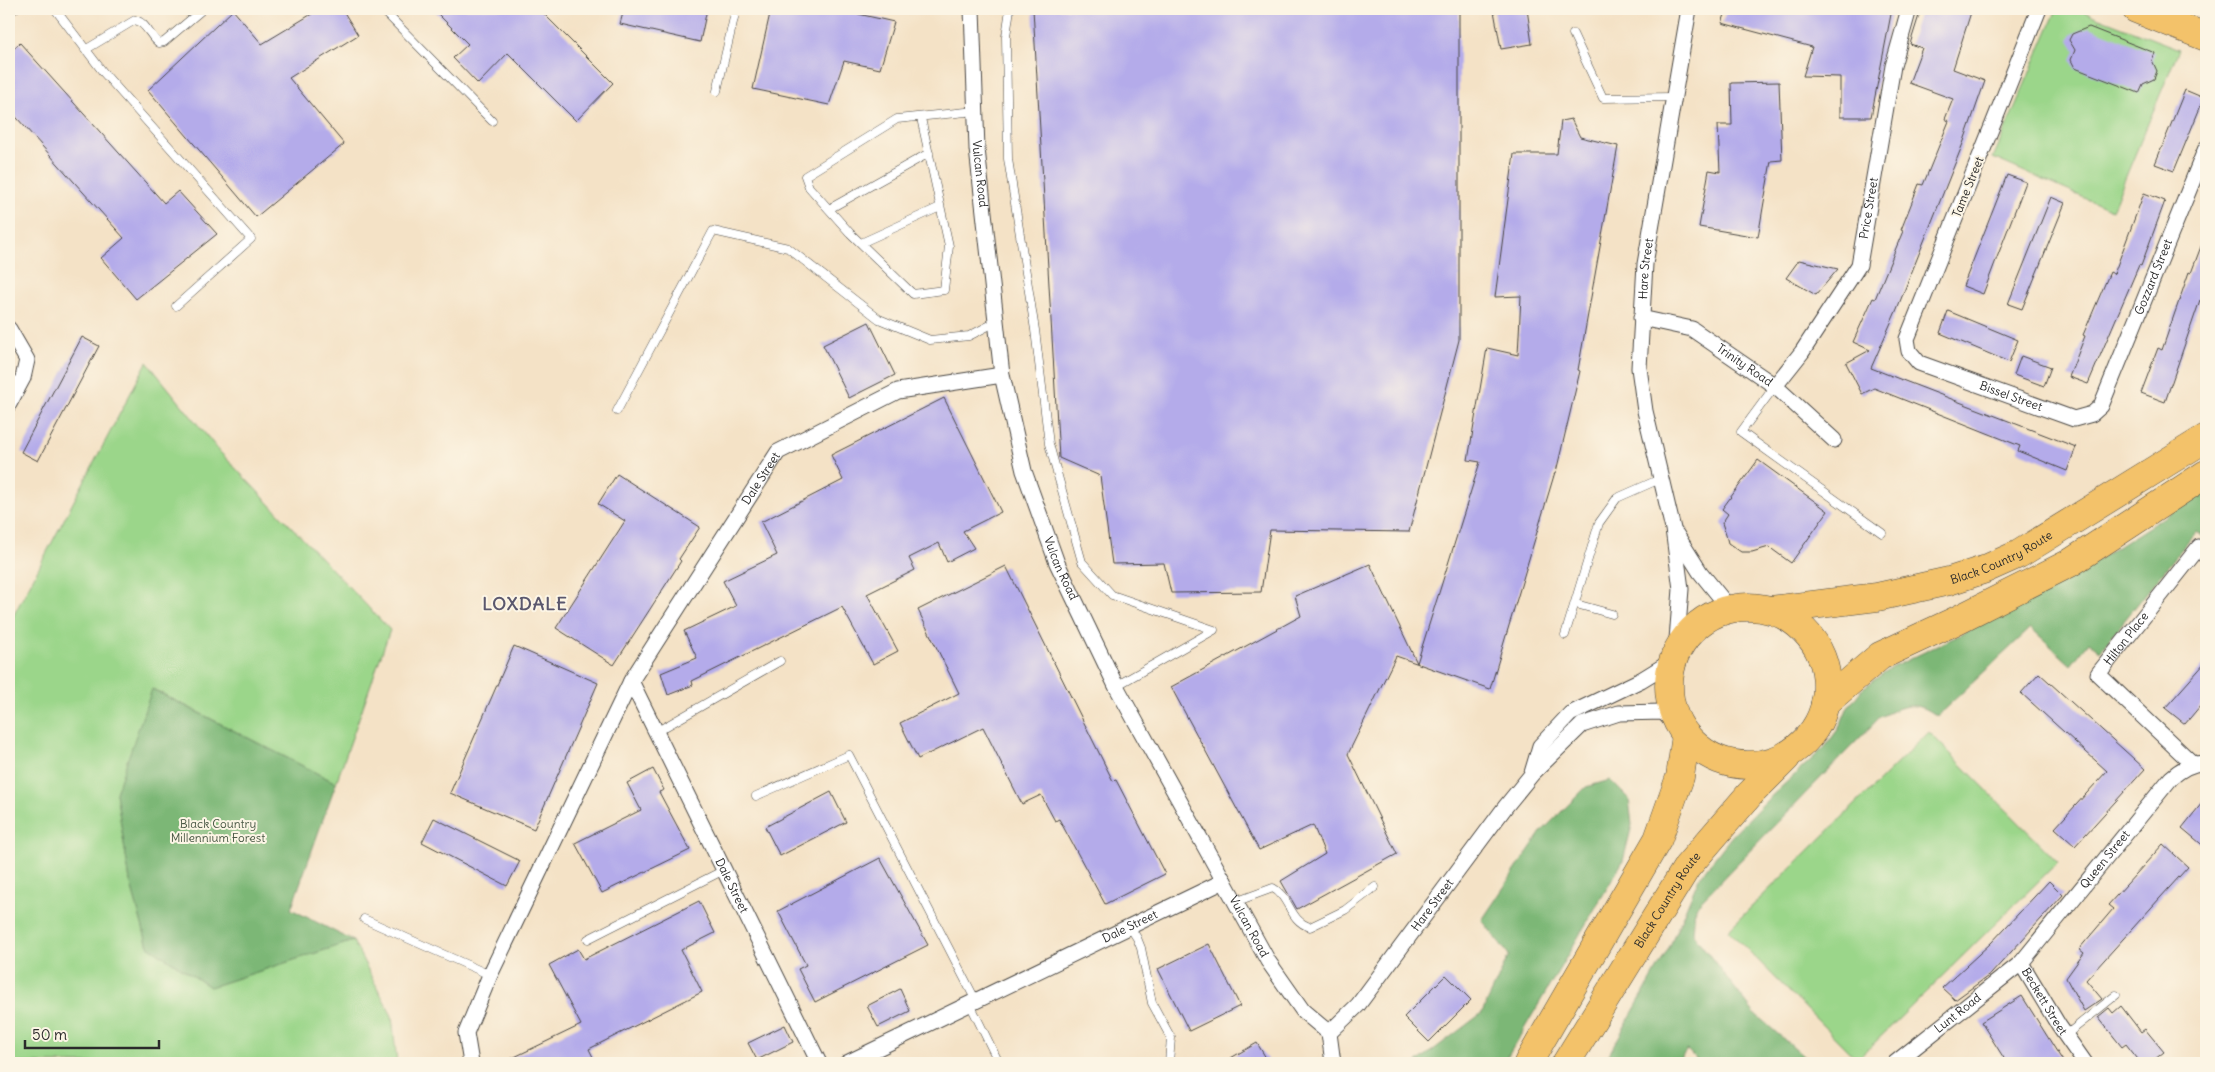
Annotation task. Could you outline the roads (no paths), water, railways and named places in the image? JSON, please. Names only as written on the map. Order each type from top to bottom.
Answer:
[{"type":"highway","points":[[2136,9],[2206,37]]},
{"type":"highway","name":"Black Country Route","points":[[1771,610],[1877,597],[1949,581],[1983,570],[2019,554],[2206,438]]},
{"type":"highway","points":[[1825,703],[1880,656],[1953,622],[2070,563],[2206,474]]},
{"type":"highway","points":[[1751,607],[1771,610],[1794,621],[1816,646],[1826,670],[1825,703],[1814,730],[1792,752],[1765,763],[1736,764],[1708,755],[1683,732],[1673,712],[1669,693],[1674,656],[1689,633],[1701,622],[1730,609],[1751,607]]},
{"type":"highway","points":[[1528,1063],[1658,839],[1680,777],[1683,732]]},
{"type":"highway","name":"Black Country Route","points":[[1566,1063],[1687,867],[1750,794],[1792,752]]},
{"type":"street","name":"Vulcan Road","points":[[972,9],[977,149],[996,322],[1002,375],[1024,471],[1057,563],[1116,686],[1268,961],[1303,1011],[1329,1033]]},
{"type":"street","name":"Hare Street","points":[[1532,774],[1540,746],[1570,714],[1641,680],[1674,656],[1681,589],[1673,529],[1645,411],[1640,376],[1641,318],[1645,264],[1689,9]]},
{"type":"street","name":"Price Street","points":[[1775,386],[1802,352],[1859,266],[1893,66],[1909,9]]},
{"type":"street","name":"Tame Street","points":[[1919,363],[1908,351],[1907,339],[2039,9]]},
{"type":"street","name":"Gozzard Street","points":[[2101,406],[2203,167],[2206,148]]},
{"type":"street","name":"Trinity Road","points":[[1641,318],[1692,329],[1775,386],[1834,440]]},
{"type":"street","points":[[9,329],[27,360],[23,378],[9,404]]},
{"type":"street","name":"Bissel Street","points":[[1919,363],[2074,419],[2092,414],[2101,406]]},
{"type":"street","name":"Dale Street","points":[[471,1063],[466,1033],[490,975],[631,681],[778,452],[898,391],[1002,375]]},
{"type":"street","name":"Hare Street","points":[[1673,529],[1700,572],[1730,609]]},
{"type":"street","name":"Hilton Place","points":[[2200,547],[2098,674],[2200,763]]},
{"type":"street","name":"Dale Street","points":[[631,681],[819,1063]]},
{"type":"street","name":"Hare Street","points":[[1329,1033],[1358,1005],[1532,774],[1582,725],[1619,713],[1662,712],[1683,732]]},
{"type":"street","name":"Queen Street","points":[[2022,963],[2171,778],[2180,770],[2200,763]]},
{"type":"street","name":"Dale Street","points":[[847,1063],[1224,881]]},
{"type":"street","name":"Beckett Street","points":[[2022,963],[2085,1063]]},
{"type":"street","name":"Lunt Road","points":[[1895,1063],[2022,963]]},
{"type":"street","points":[[1329,1033],[1333,1063]]},
{"type":"lane","points":[[9,11],[16,9]]},
{"type":"lane","points":[[55,9],[85,50],[251,239],[176,306]]},
{"type":"lane","points":[[85,50],[135,20],[142,23],[155,40],[159,43],[164,42],[203,9]]},
{"type":"lane","points":[[382,9],[492,121]]},
{"type":"lane","points":[[717,90],[736,9]]},
{"type":"lane","points":[[1010,9],[1006,36],[1008,159],[1035,330],[1049,444],[1082,562],[1112,595],[1214,630],[1116,686]]},
{"type":"lane","points":[[1573,34],[1603,98],[1673,97]]},
{"type":"lane","points":[[921,118],[949,246],[944,290],[913,294],[829,209],[810,187],[805,176],[897,119],[976,111]]},
{"type":"lane","points":[[829,209],[929,153]]},
{"type":"lane","points":[[861,243],[940,207]]},
{"type":"lane","points":[[617,411],[713,231],[788,248],[879,319],[930,340],[969,336],[996,322]]},
{"type":"lane","points":[[1775,386],[1741,432],[1882,533]]},
{"type":"lane","points":[[1565,636],[1599,523],[1617,498],[1660,479]]},
{"type":"lane","points":[[1576,604],[1612,614]]},
{"type":"lane","points":[[656,732],[780,661]]},
{"type":"lane","points":[[756,796],[849,754],[973,1002],[999,1063]]},
{"type":"lane","points":[[588,939],[724,870]]},
{"type":"lane","points":[[1235,902],[1273,888],[1282,896],[1296,919],[1310,927],[1345,910],[1375,888]]},
{"type":"lane","points":[[364,919],[490,975]]},
{"type":"lane","points":[[1130,926],[1139,943],[1152,1003],[1171,1038],[1169,1062],[1166,1063]]},
{"type":"lane","points":[[2066,1035],[2116,995]]},
{"type":"district","name":"LOXDALE","points":[[525,604]]},
{"type":"park label","name":"Black Country Millennium Forest","points":[[218,831]]}]
